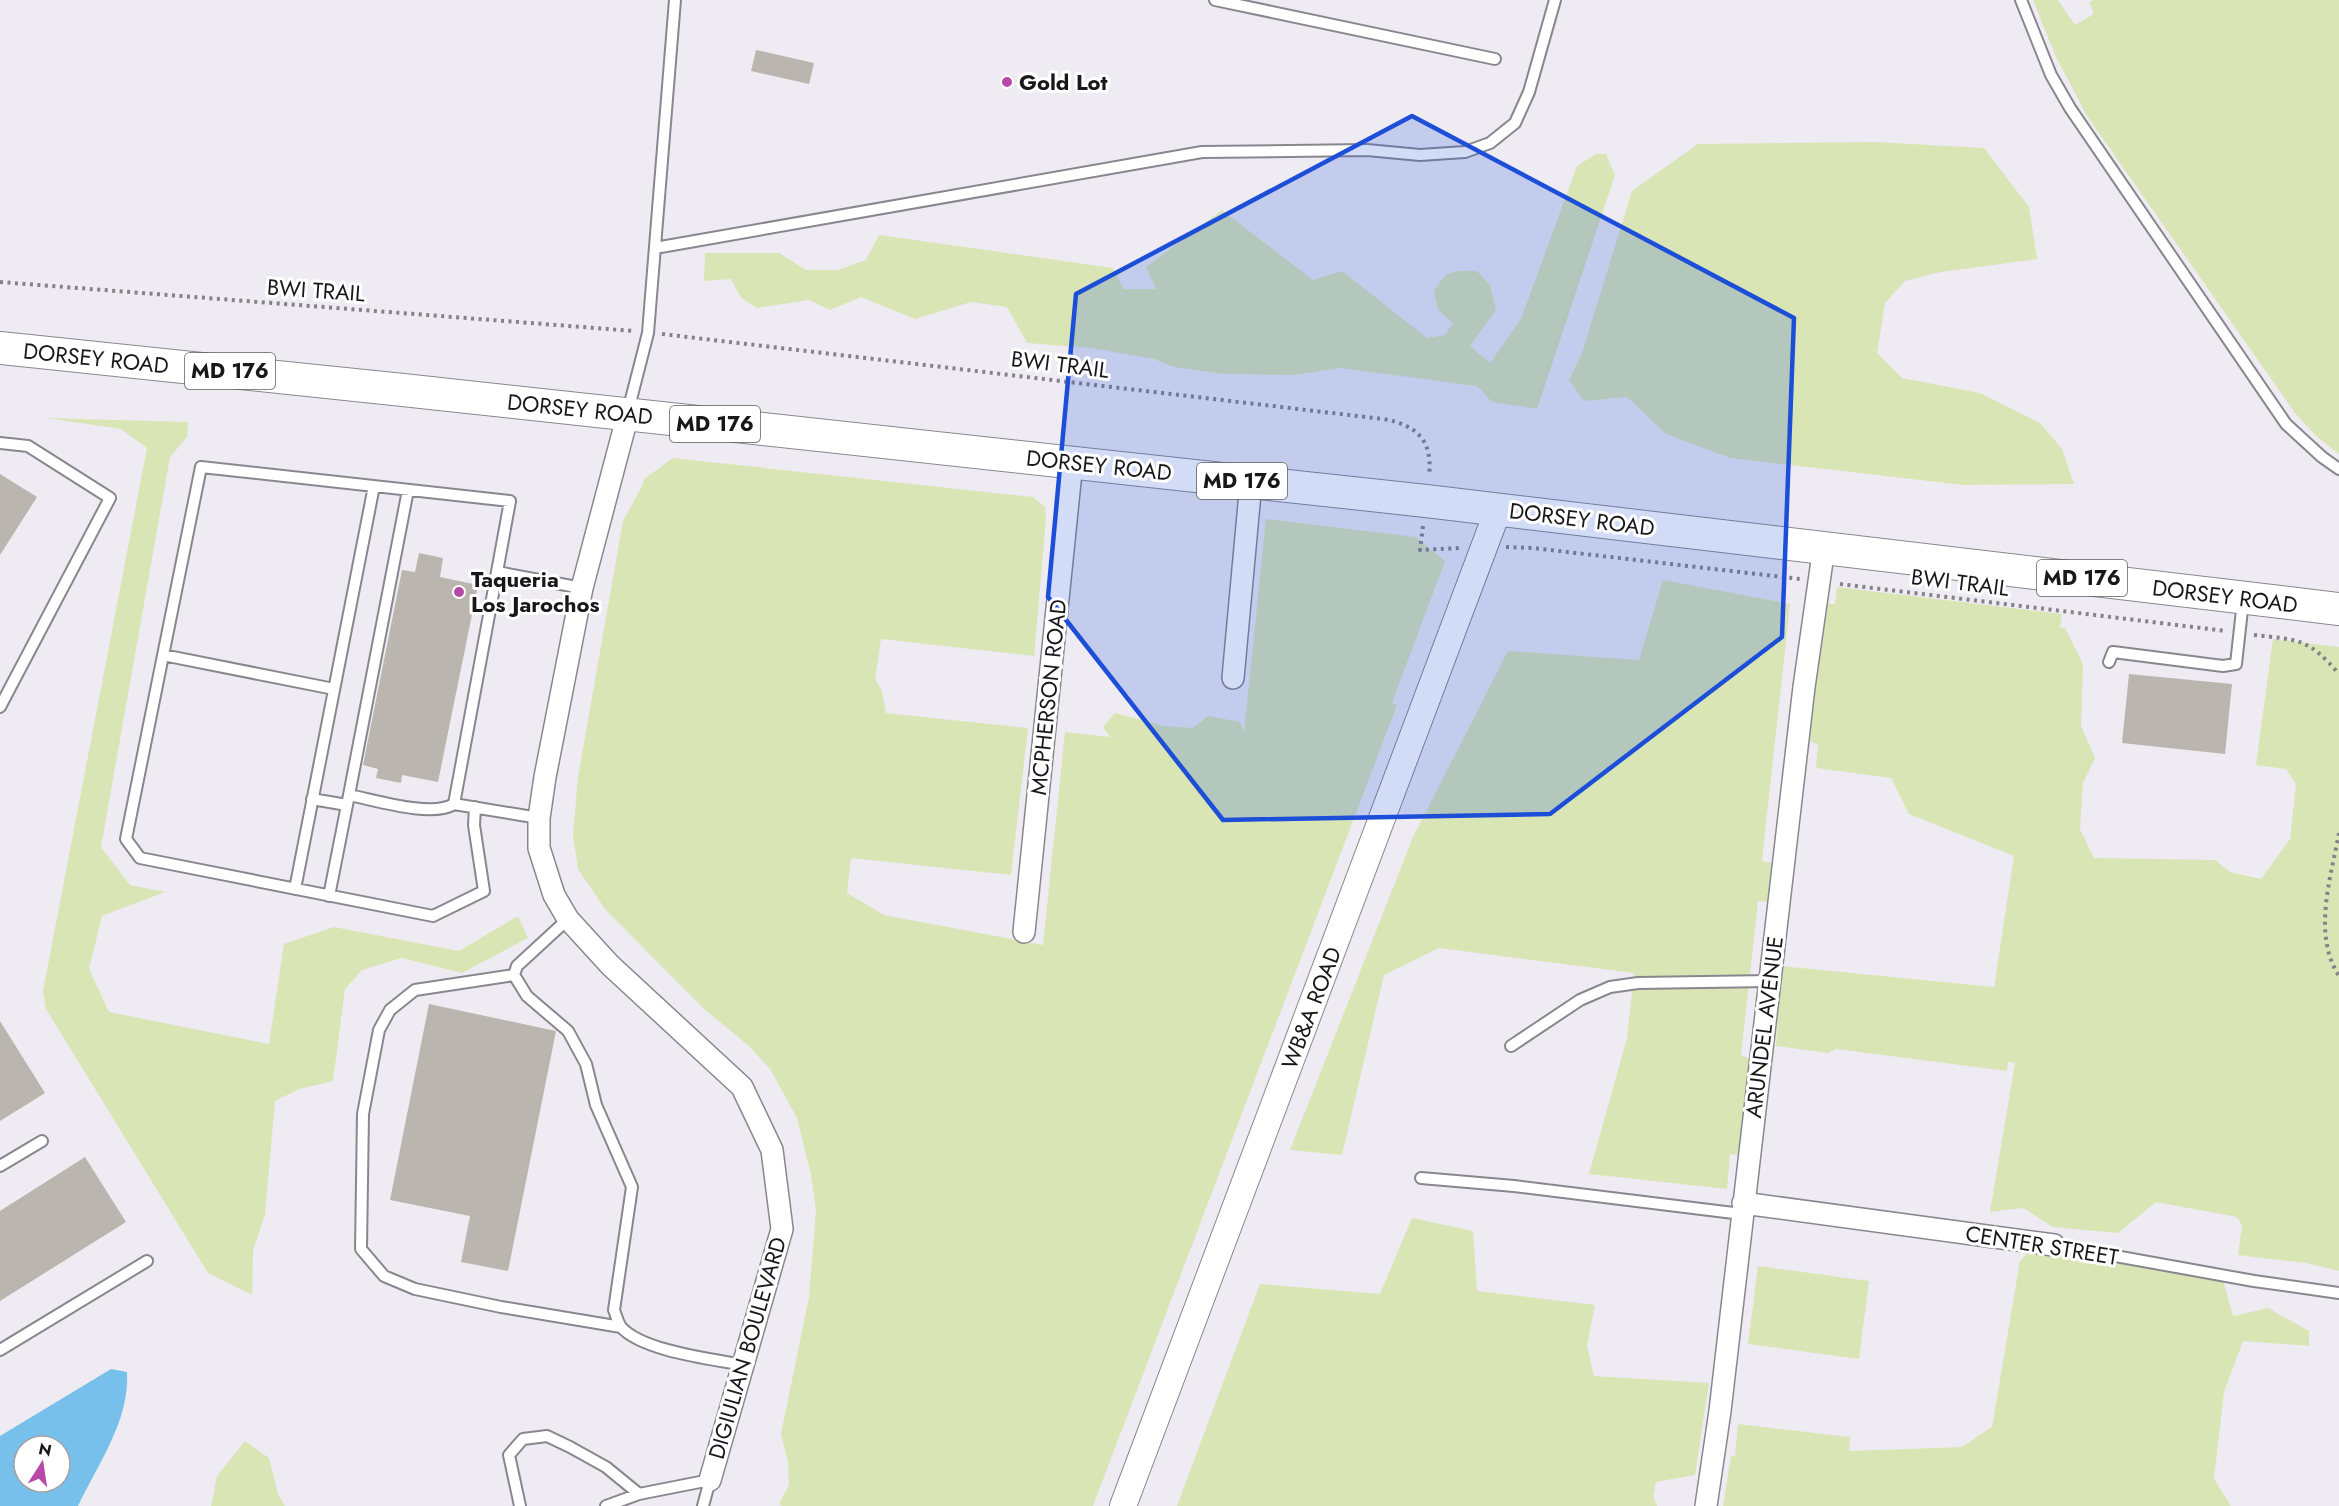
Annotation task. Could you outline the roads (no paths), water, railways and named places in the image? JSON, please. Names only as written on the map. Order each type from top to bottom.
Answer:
[{"type":"main road","name":"DORSEY ROAD","points":[[0,348],[1072,462],[1824,547],[2339,609]]},
{"type":"street","name":"DIGIULIAN BOULEVARD","points":[[628,414],[582,588],[539,818],[539,848],[554,895],[568,919],[610,965],[742,1087],[772,1150],[782,1229],[710,1480]]},
{"type":"street","name":"MCPHERSON ROAD","points":[[1024,932],[1072,462]]},
{"type":"street","points":[[1233,678],[1251,482]]},
{"type":"street","name":"WB&A ROAD","points":[[1123,1506],[1498,510]]},
{"type":"street","name":"ARUNDEL AVENUE","points":[[1706,1506],[1720,1411],[1804,687],[1824,547]]},
{"type":"street","name":"CENTER STREET","points":[[1743,1208],[2054,1245]]},
{"type":"lane","points":[[628,414],[648,333],[675,0]]},
{"type":"lane","points":[[1215,0],[1495,59]]},
{"type":"lane","points":[[655,248],[1202,152],[1367,150],[1420,155],[1465,152],[1490,143],[1515,123],[1529,92],[1555,0]]},
{"type":"lane","points":[[2020,0],[2051,75],[2090,141],[2286,424],[2322,457],[2339,469]]},
{"type":"lane","points":[[0,443],[28,446],[110,498],[0,707]]},
{"type":"lane","points":[[454,804],[510,501],[201,467],[126,839],[140,858],[433,916],[484,891],[474,825],[475,807]]},
{"type":"lane","points":[[295,889],[374,486]]},
{"type":"lane","points":[[329,896],[408,490]]},
{"type":"lane","points":[[497,573],[582,588]]},
{"type":"lane","points":[[2109,662],[2113,652],[2223,666],[2236,664],[2244,598]]},
{"type":"lane","points":[[163,655],[334,689]]},
{"type":"lane","points":[[312,799],[348,800],[430,810],[448,808],[454,804],[539,818]]},
{"type":"lane","points":[[514,975],[517,966],[568,919]]},
{"type":"lane","points":[[514,975],[527,996],[568,1031],[585,1064],[596,1104],[632,1187],[614,1310],[621,1327]]},
{"type":"lane","points":[[514,975],[415,990],[390,1010],[379,1030],[363,1114],[361,1249],[384,1276],[415,1289],[501,1307],[621,1327],[643,1342],[670,1351],[742,1365]]},
{"type":"lane","points":[[1511,1046],[1580,1000],[1610,987],[1638,983],[1770,981]]},
{"type":"lane","points":[[0,1166],[42,1141]]},
{"type":"lane","points":[[1421,1178],[1743,1208]]},
{"type":"lane","name":"CENTER STREET","points":[[2054,1245],[2254,1281],[2339,1293]]},
{"type":"lane","points":[[0,1350],[147,1261]]},
{"type":"lane","points":[[520,1506],[509,1455],[524,1438],[547,1436],[606,1467],[639,1494]]},
{"type":"lane","points":[[606,1506],[639,1494],[710,1480],[703,1506]]},
{"type":"water","points":[[111,1369],[127,1372],[127,1390],[118,1424],[78,1506],[0,1506],[0,1436]]},
{"type":"place","name":"Gold Lot","points":[[1007,82]]},
{"type":"place","name":"Taqueria Los Jarochos","points":[[459,592]]}]
